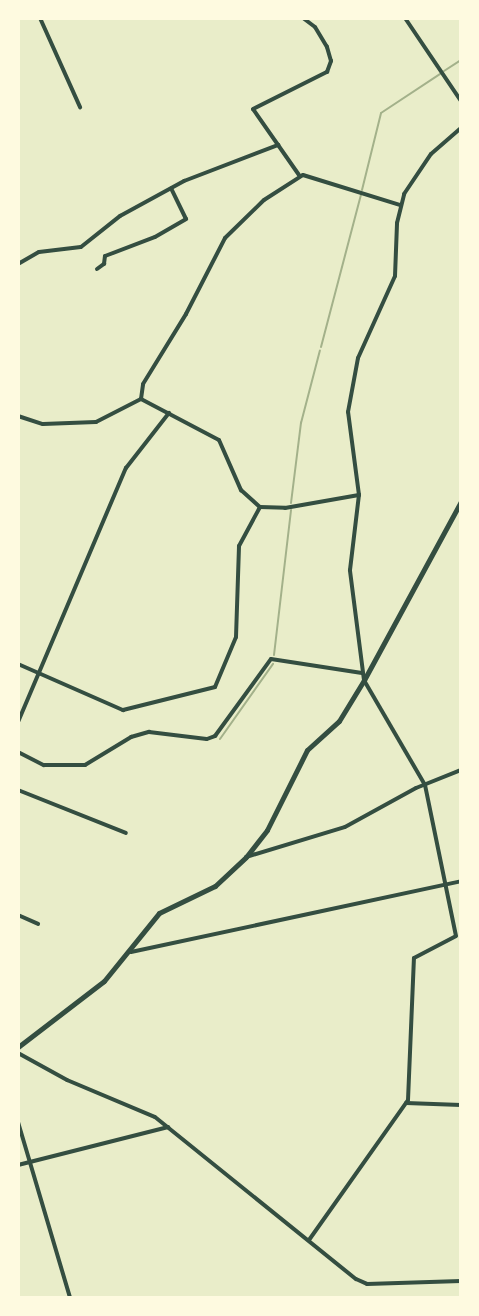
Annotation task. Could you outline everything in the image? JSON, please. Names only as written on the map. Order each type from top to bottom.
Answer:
[{"type":"main road","points":[[18,1047],[104,981],[131,952],[159,913],[215,886],[246,857],[267,830],[307,750],[339,721],[364,680],[461,501]]},
{"type":"street","points":[[40,18],[80,107]]},
{"type":"street","points":[[303,18],[315,27],[331,61],[327,72],[312,83],[253,108],[299,176],[400,205]]},
{"type":"street","points":[[405,18],[461,101]]},
{"type":"street","points":[[309,1240],[406,1103],[414,958],[456,936],[425,785],[364,680],[350,570],[359,495],[349,429],[351,388],[366,333],[395,276],[400,205],[431,154],[461,128]]},
{"type":"street","points":[[18,264],[39,252],[81,247],[120,216],[171,188],[278,145]]},
{"type":"street","points":[[141,399],[143,384],[231,230],[299,176]]},
{"type":"street","points":[[97,269],[104,264],[105,256],[154,237],[186,219],[171,188]]},
{"type":"street","points":[[141,399],[219,440],[241,490],[260,507],[285,508],[359,495]]},
{"type":"street","points":[[18,416],[43,424],[96,422],[141,399]]},
{"type":"street","points":[[18,722],[41,674],[126,468],[169,413]]},
{"type":"street","points":[[18,664],[123,710],[215,687],[236,637],[239,546],[260,507]]},
{"type":"street","points":[[18,752],[44,765],[85,765],[131,737],[149,732],[207,739],[214,736],[271,659],[363,673]]},
{"type":"street","points":[[246,857],[345,827],[425,785],[461,770]]},
{"type":"street","points":[[18,790],[126,832]]},
{"type":"street","points":[[131,952],[461,881]]},
{"type":"street","points":[[18,915],[38,924]]},
{"type":"street","points":[[18,1053],[168,1127],[366,1284],[461,1281]]},
{"type":"street","points":[[406,1103],[461,1105]]},
{"type":"street","points":[[18,1122],[70,1298]]},
{"type":"street","points":[[18,1165],[168,1127]]},
{"type":"waterway","points":[[444,71],[461,60]]},
{"type":"waterway","points":[[362,190],[381,113],[440,74]]},
{"type":"waterway","points":[[321,347],[361,195]]},
{"type":"waterway","points":[[291,503],[301,423],[320,350]]},
{"type":"waterway","points":[[274,655],[291,510]]},
{"type":"waterway","points":[[220,739],[273,664]]}]
